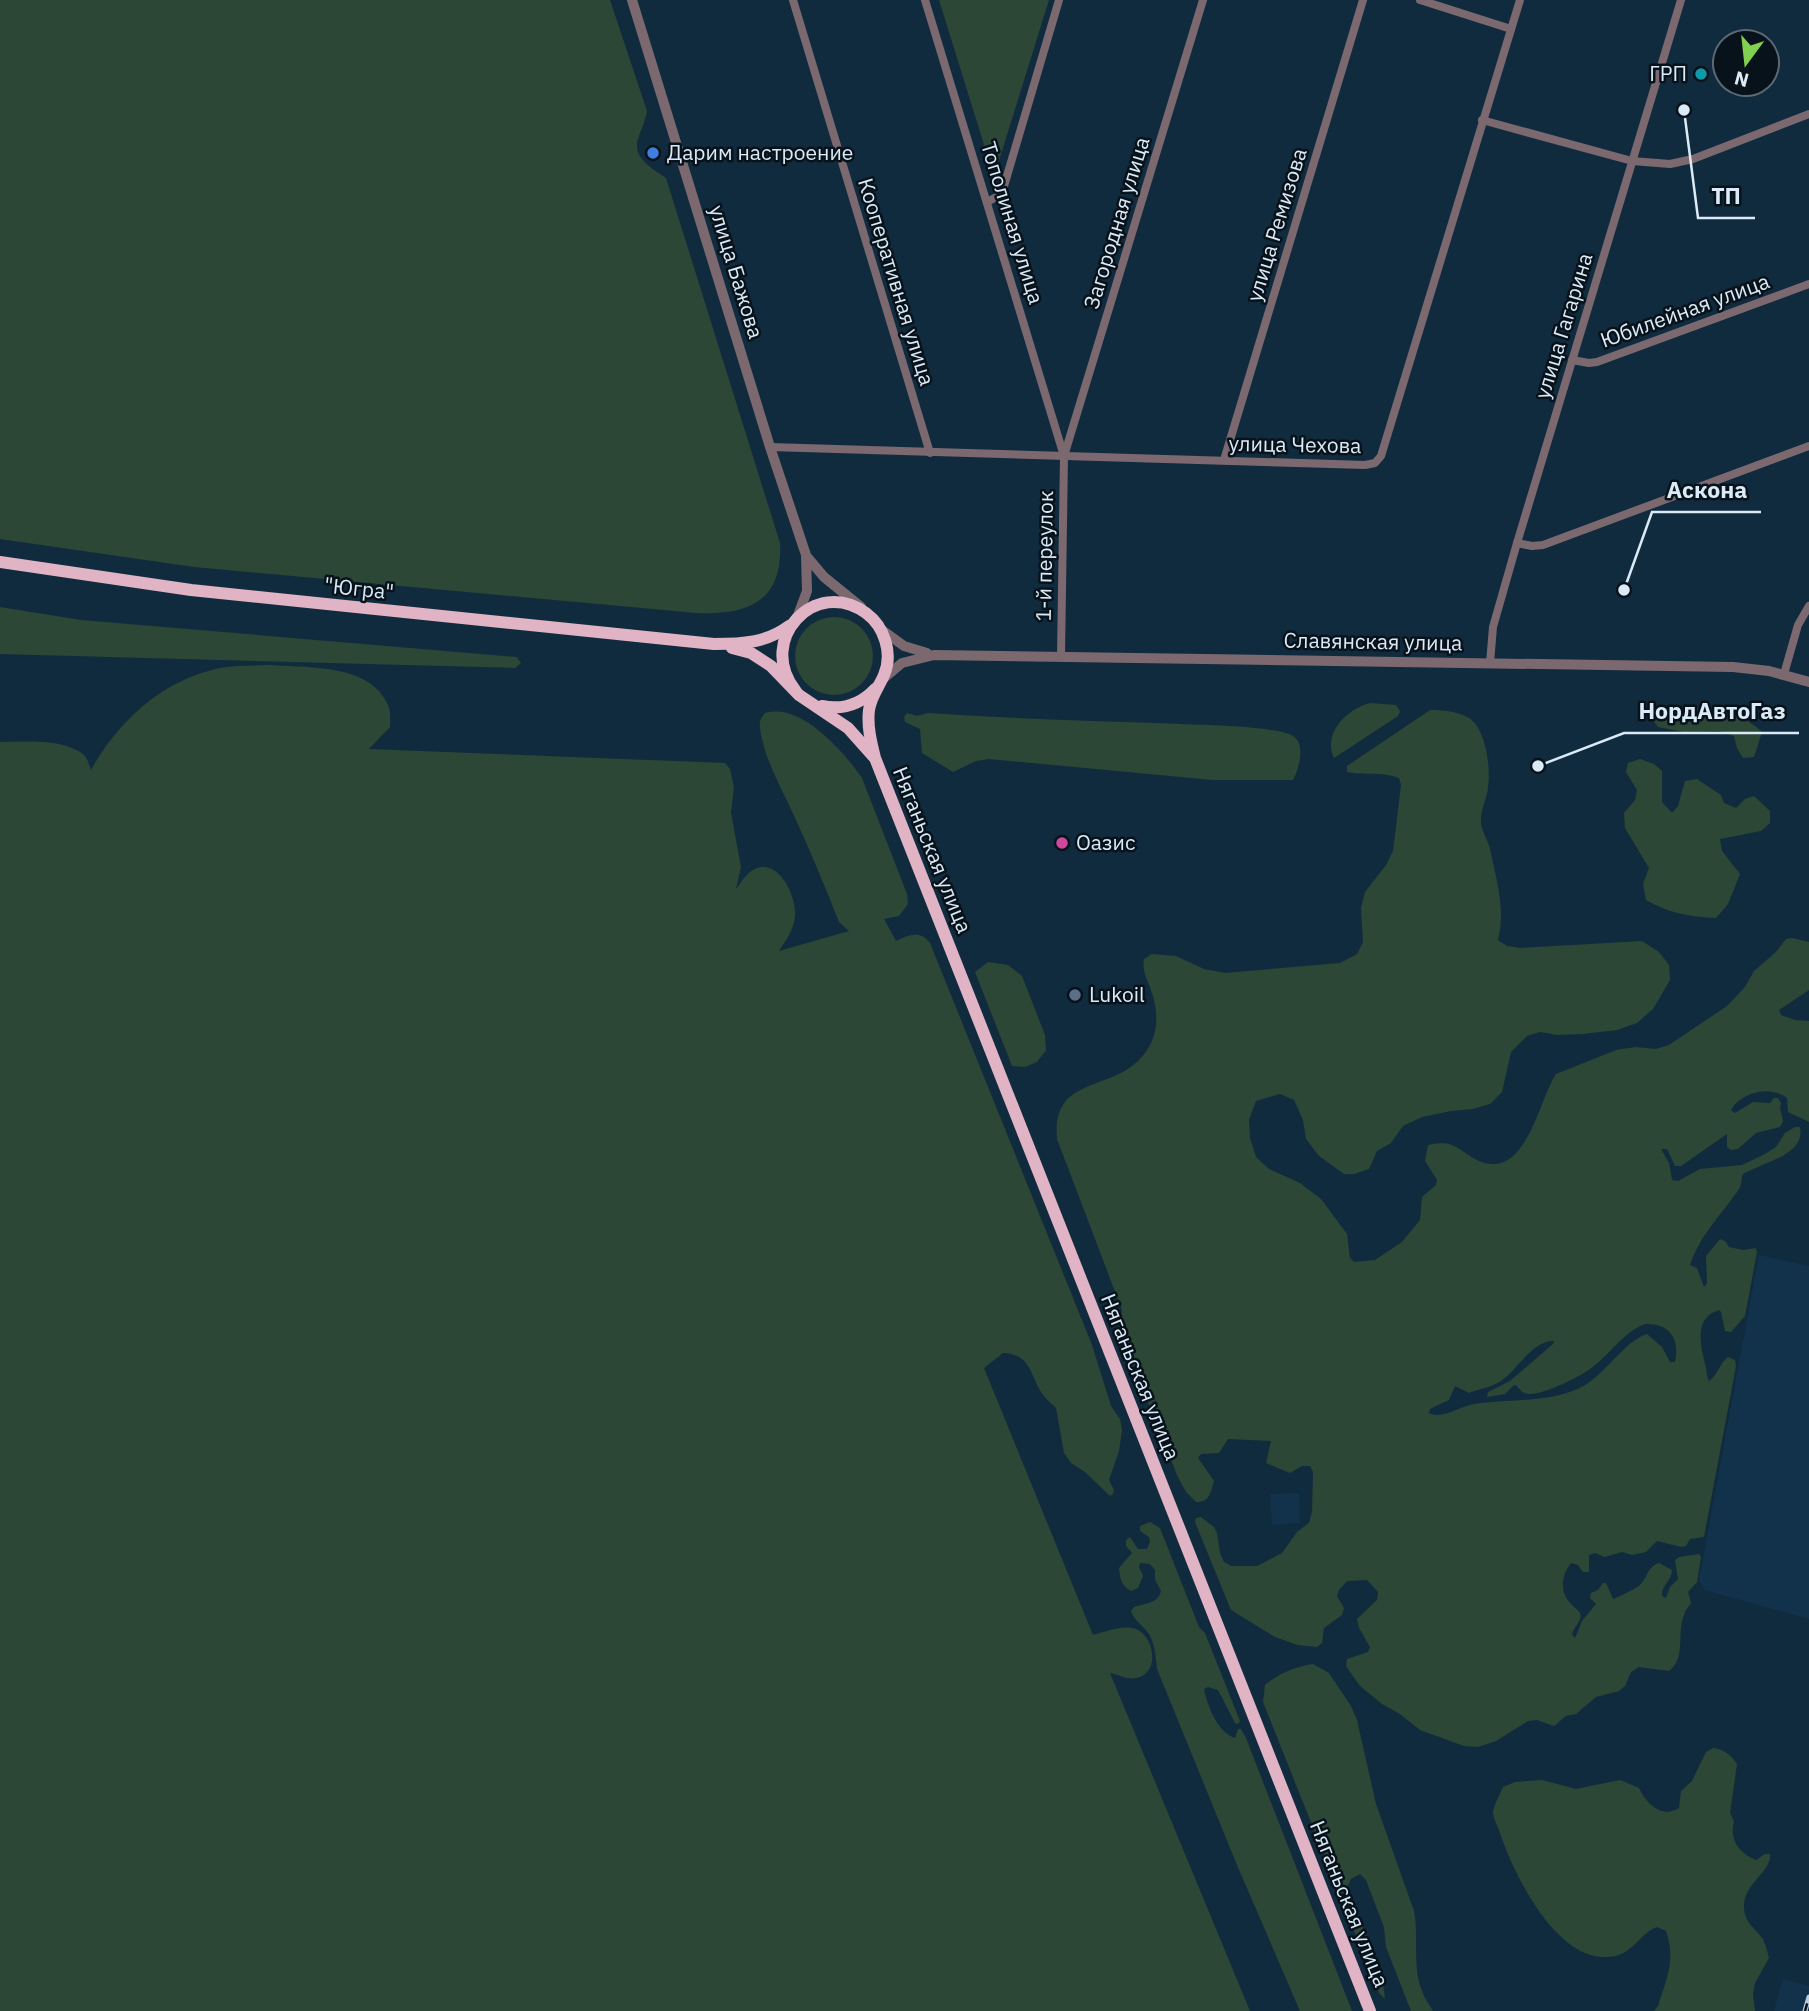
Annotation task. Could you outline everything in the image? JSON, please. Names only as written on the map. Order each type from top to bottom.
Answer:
[{"type":"highway","name":"\"Югра\"","points":[[0,562],[191,590],[714,644]]},
{"type":"highway","points":[[714,644],[761,641],[784,630],[813,607],[833,602],[853,606],[871,617],[886,640],[888,654],[869,714],[875,758]]},
{"type":"highway","points":[[794,621],[784,639],[782,657],[786,675],[795,690]]},
{"type":"highway","points":[[714,644],[741,650],[761,659],[795,690],[848,728],[875,758]]},
{"type":"highway","points":[[815,704],[832,708],[850,706],[866,698],[879,684]]},
{"type":"highway","name":"Няганьская улица","points":[[875,758],[1370,2011]]},
{"type":"street","name":"улица Бажова","points":[[632,0],[806,555]]},
{"type":"street","name":"Кооперативная улица","points":[[793,0],[930,453]]},
{"type":"street","name":"Тополиная улица","points":[[925,0],[1065,456]]},
{"type":"street","points":[[987,202],[1000,195],[1004,186],[1059,0]]},
{"type":"street","name":"Загородная улица","points":[[1065,456],[1203,0]]},
{"type":"street","name":"улица Ремизова","points":[[1224,460],[1363,0]]},
{"type":"street","points":[[1420,0],[1511,29]]},
{"type":"street","name":"улица Чехова","points":[[770,447],[1365,465],[1375,463],[1381,456],[1520,0]]},
{"type":"street","name":"улица Гагарина","points":[[1490,663],[1493,627],[1517,543],[1681,0]]},
{"type":"street","points":[[1482,120],[1632,161],[1656,164],[1682,162],[1809,114]]},
{"type":"street","name":"Юбилейная улица","points":[[1572,360],[1597,362],[1809,284]]},
{"type":"street","points":[[1517,543],[1543,545],[1809,446]]},
{"type":"street","name":"1-й переулок","points":[[1061,656],[1065,456]]},
{"type":"street","points":[[806,555],[824,577],[871,617]]},
{"type":"street","points":[[794,621],[807,592],[806,555]]},
{"type":"street","points":[[1784,674],[1798,625],[1809,606]]},
{"type":"street","points":[[880,627],[892,639],[911,649],[934,655]]},
{"type":"street","points":[[879,684],[902,663],[934,655]]},
{"type":"street","name":"Славянская улица","points":[[934,655],[1733,667],[1784,674],[1809,682]]},
{"type":"shaded area","points":[[1759,1255],[1809,1266],[1809,1619],[1705,1590],[1699,1580]]},
{"type":"shaded area","points":[[1299,1493],[1300,1523],[1272,1525],[1270,1494]]},
{"type":"shaded area","points":[[1783,1979],[1809,1986],[1809,2011],[1774,2011]]},
{"type":"green space","points":[[0,0],[610,0],[647,111],[638,139],[638,152],[645,162],[666,178],[780,543],[776,579],[769,591],[747,607],[716,613],[697,613],[194,567],[0,539]]},
{"type":"green space","points":[[939,0],[1049,0],[997,167],[991,167]]},
{"type":"green space","points":[[0,607],[81,620],[517,657],[521,663],[515,668],[0,654]]},
{"type":"green space","points":[[834,617],[849,620],[866,634],[873,656],[870,671],[856,688],[834,695],[819,692],[802,678],[795,656],[798,641],[812,624]]},
{"type":"green space","points":[[269,665],[336,670],[367,681],[379,691],[389,707],[390,727],[369,749],[725,763],[730,769],[734,787],[731,813],[741,867],[736,889],[749,873],[764,867],[779,874],[793,900],[794,922],[779,951],[849,931],[839,922],[807,844],[769,763],[762,740],[761,718],[765,713],[779,712],[807,722],[833,743],[862,778],[907,894],[908,904],[899,916],[884,919],[896,941],[918,935],[930,943],[1092,1345],[1111,1406],[1120,1419],[1122,1430],[1119,1451],[1109,1480],[1113,1494],[1110,1496],[1085,1472],[1071,1463],[1064,1453],[1056,1408],[1045,1398],[1030,1368],[1020,1358],[1003,1353],[984,1368],[1093,1635],[1132,1628],[1140,1631],[1150,1644],[1152,1661],[1144,1675],[1126,1678],[1110,1673],[1250,2011],[0,2011],[0,742],[44,742],[66,746],[84,755],[91,770],[129,719],[162,692],[199,674],[220,668]]},
{"type":"green space","points":[[1370,703],[1396,705],[1400,711],[1398,716],[1334,758],[1331,740],[1339,723],[1345,716]]},
{"type":"green space","points":[[1676,706],[1722,712],[1753,725],[1762,732],[1754,757],[1743,758],[1734,736],[1719,731],[1684,732],[1658,727],[1649,715],[1657,709]]},
{"type":"green space","points":[[1430,710],[1449,711],[1467,717],[1479,729],[1488,759],[1488,787],[1481,823],[1490,849],[1499,894],[1501,917],[1498,940],[1507,946],[1520,948],[1642,941],[1659,952],[1669,965],[1670,980],[1653,1009],[1637,1023],[1617,1030],[1558,1035],[1540,1032],[1527,1036],[1511,1052],[1502,1092],[1490,1104],[1422,1117],[1403,1126],[1391,1143],[1377,1151],[1369,1169],[1354,1174],[1344,1174],[1319,1156],[1306,1139],[1303,1120],[1294,1100],[1280,1094],[1256,1101],[1249,1120],[1250,1138],[1256,1157],[1269,1169],[1300,1183],[1321,1199],[1347,1234],[1350,1258],[1354,1262],[1375,1260],[1402,1242],[1420,1220],[1422,1197],[1436,1185],[1437,1180],[1425,1161],[1428,1145],[1448,1144],[1473,1158],[1491,1164],[1505,1161],[1517,1152],[1527,1137],[1556,1074],[1616,1050],[1636,1047],[1656,1049],[1669,1045],[1727,1006],[1745,987],[1754,971],[1776,952],[1786,939],[1809,942],[1809,990],[1779,1010],[1781,1015],[1809,1021],[1809,1122],[1788,1112],[1787,1098],[1773,1092],[1757,1092],[1742,1099],[1731,1110],[1735,1113],[1753,1102],[1770,1103],[1774,1098],[1778,1098],[1783,1121],[1780,1127],[1756,1133],[1738,1149],[1731,1150],[1727,1147],[1727,1134],[1681,1166],[1675,1166],[1667,1149],[1661,1149],[1669,1163],[1672,1180],[1678,1181],[1700,1169],[1742,1165],[1776,1147],[1785,1133],[1800,1127],[1800,1137],[1790,1151],[1743,1174],[1740,1187],[1705,1234],[1690,1265],[1697,1268],[1704,1287],[1707,1283],[1706,1256],[1720,1239],[1729,1247],[1743,1250],[1756,1248],[1757,1252],[1745,1316],[1731,1332],[1725,1331],[1719,1310],[1705,1319],[1702,1326],[1701,1341],[1709,1381],[1728,1357],[1735,1360],[1736,1366],[1704,1537],[1690,1539],[1686,1546],[1681,1547],[1657,1541],[1646,1552],[1632,1555],[1622,1552],[1605,1557],[1595,1553],[1589,1555],[1589,1572],[1583,1572],[1578,1565],[1571,1563],[1563,1579],[1565,1595],[1581,1616],[1572,1634],[1575,1638],[1582,1621],[1596,1604],[1590,1598],[1591,1593],[1598,1590],[1603,1583],[1606,1583],[1613,1599],[1640,1585],[1650,1570],[1659,1563],[1672,1570],[1662,1592],[1662,1596],[1666,1598],[1670,1587],[1678,1579],[1675,1560],[1699,1554],[1701,1557],[1697,1582],[1688,1592],[1691,1603],[1682,1621],[1678,1657],[1669,1671],[1639,1667],[1631,1672],[1625,1686],[1619,1691],[1596,1697],[1576,1714],[1566,1716],[1554,1726],[1537,1720],[1528,1721],[1496,1741],[1478,1747],[1464,1746],[1420,1730],[1360,1686],[1346,1666],[1347,1659],[1368,1652],[1370,1647],[1357,1619],[1377,1600],[1378,1592],[1367,1580],[1347,1581],[1339,1590],[1337,1596],[1344,1608],[1342,1615],[1324,1628],[1322,1643],[1317,1647],[1298,1645],[1275,1637],[1231,1610],[1195,1522],[1196,1518],[1201,1517],[1214,1527],[1224,1562],[1231,1566],[1257,1566],[1282,1553],[1297,1532],[1309,1523],[1312,1512],[1313,1472],[1310,1466],[1302,1466],[1290,1473],[1266,1463],[1271,1441],[1228,1439],[1219,1453],[1201,1454],[1198,1458],[1214,1481],[1207,1499],[1196,1502],[1186,1492],[1124,1343],[1118,1323],[1122,1310],[1057,1139],[1058,1117],[1065,1102],[1077,1092],[1124,1071],[1139,1060],[1151,1043],[1156,1010],[1144,971],[1144,959],[1152,954],[1176,956],[1204,969],[1225,973],[1340,963],[1357,954],[1363,942],[1361,908],[1365,892],[1386,865],[1393,851],[1401,785],[1399,778],[1347,772],[1347,766]],"holes":[[[1654,1324],[1671,1334],[1676,1346],[1675,1362],[1670,1362],[1662,1347],[1647,1334],[1631,1343],[1593,1379],[1573,1391],[1546,1398],[1474,1404],[1440,1415],[1429,1413],[1430,1409],[1449,1400],[1455,1386],[1469,1393],[1501,1381],[1532,1350],[1546,1342],[1554,1341],[1510,1381],[1488,1392],[1487,1397],[1505,1394],[1516,1385],[1529,1394],[1561,1385],[1590,1369],[1637,1328]]]},
{"type":"green space","points":[[907,713],[917,716],[928,713],[1256,728],[1293,736],[1299,745],[1300,757],[1293,780],[1213,780],[989,759],[976,761],[953,772],[922,753],[920,729],[905,722]]},
{"type":"green space","points":[[1640,759],[1654,764],[1662,771],[1662,802],[1672,813],[1678,806],[1685,781],[1697,779],[1721,795],[1724,803],[1736,808],[1745,799],[1754,796],[1770,811],[1770,823],[1761,831],[1720,839],[1722,851],[1740,874],[1728,904],[1716,918],[1680,914],[1646,900],[1643,884],[1649,868],[1625,828],[1624,813],[1635,800],[1637,790],[1626,772],[1628,763]]},
{"type":"green space","points":[[988,962],[1008,965],[1022,976],[1045,1035],[1046,1050],[1037,1062],[1025,1067],[1012,1066],[975,972]]},
{"type":"green space","points":[[1150,1522],[1160,1528],[1240,1721],[1235,1723],[1218,1690],[1208,1687],[1204,1689],[1208,1703],[1223,1730],[1235,1738],[1238,1729],[1241,1729],[1246,1738],[1352,2011],[1300,2011],[1157,1669],[1151,1638],[1131,1611],[1134,1607],[1154,1601],[1161,1591],[1155,1580],[1155,1570],[1150,1564],[1140,1563],[1143,1576],[1138,1588],[1131,1591],[1123,1584],[1120,1575],[1119,1568],[1132,1553],[1126,1546],[1126,1540],[1130,1537],[1138,1549],[1147,1549],[1149,1537],[1140,1531],[1140,1526]]},
{"type":"green space","points":[[1313,1664],[1329,1673],[1357,1720],[1376,1804],[1414,1911],[1419,1981],[1433,2011],[1411,2011],[1386,1947],[1384,1927],[1366,1880],[1360,1874],[1351,1879],[1347,1888],[1382,1974],[1385,1999],[1379,1993],[1263,1702],[1265,1685],[1270,1681],[1288,1671]]},
{"type":"green space","points":[[1713,1748],[1727,1753],[1737,1764],[1730,1813],[1734,1821],[1734,1840],[1740,1850],[1756,1860],[1770,1854],[1767,1866],[1748,1891],[1744,1906],[1747,1920],[1763,1940],[1769,1958],[1755,1983],[1755,2011],[1654,2011],[1658,2006],[1669,1968],[1670,1951],[1666,1931],[1657,1927],[1621,1954],[1612,1957],[1584,1953],[1568,1942],[1552,1927],[1525,1889],[1506,1850],[1493,1812],[1503,1787],[1515,1782],[1542,1780],[1576,1789],[1620,1780],[1639,1788],[1655,1808],[1672,1811],[1679,1808],[1681,1791],[1692,1781],[1706,1752]]},
{"type":"railway","points":[[1805,2011],[1809,1997]]},
{"type":"place","name":"ГРП","points":[[1701,74]]},
{"type":"place","name":"ТП","points":[[1684,110]]},
{"type":"place","name":"Дарим настроение","points":[[653,153]]},
{"type":"place","name":"Аскона","points":[[1624,590]]},
{"type":"place","name":"НордАвтоГаз","points":[[1538,766]]},
{"type":"place","name":"Оазис","points":[[1062,843]]},
{"type":"place","name":"Lukoil","points":[[1075,995]]}]
